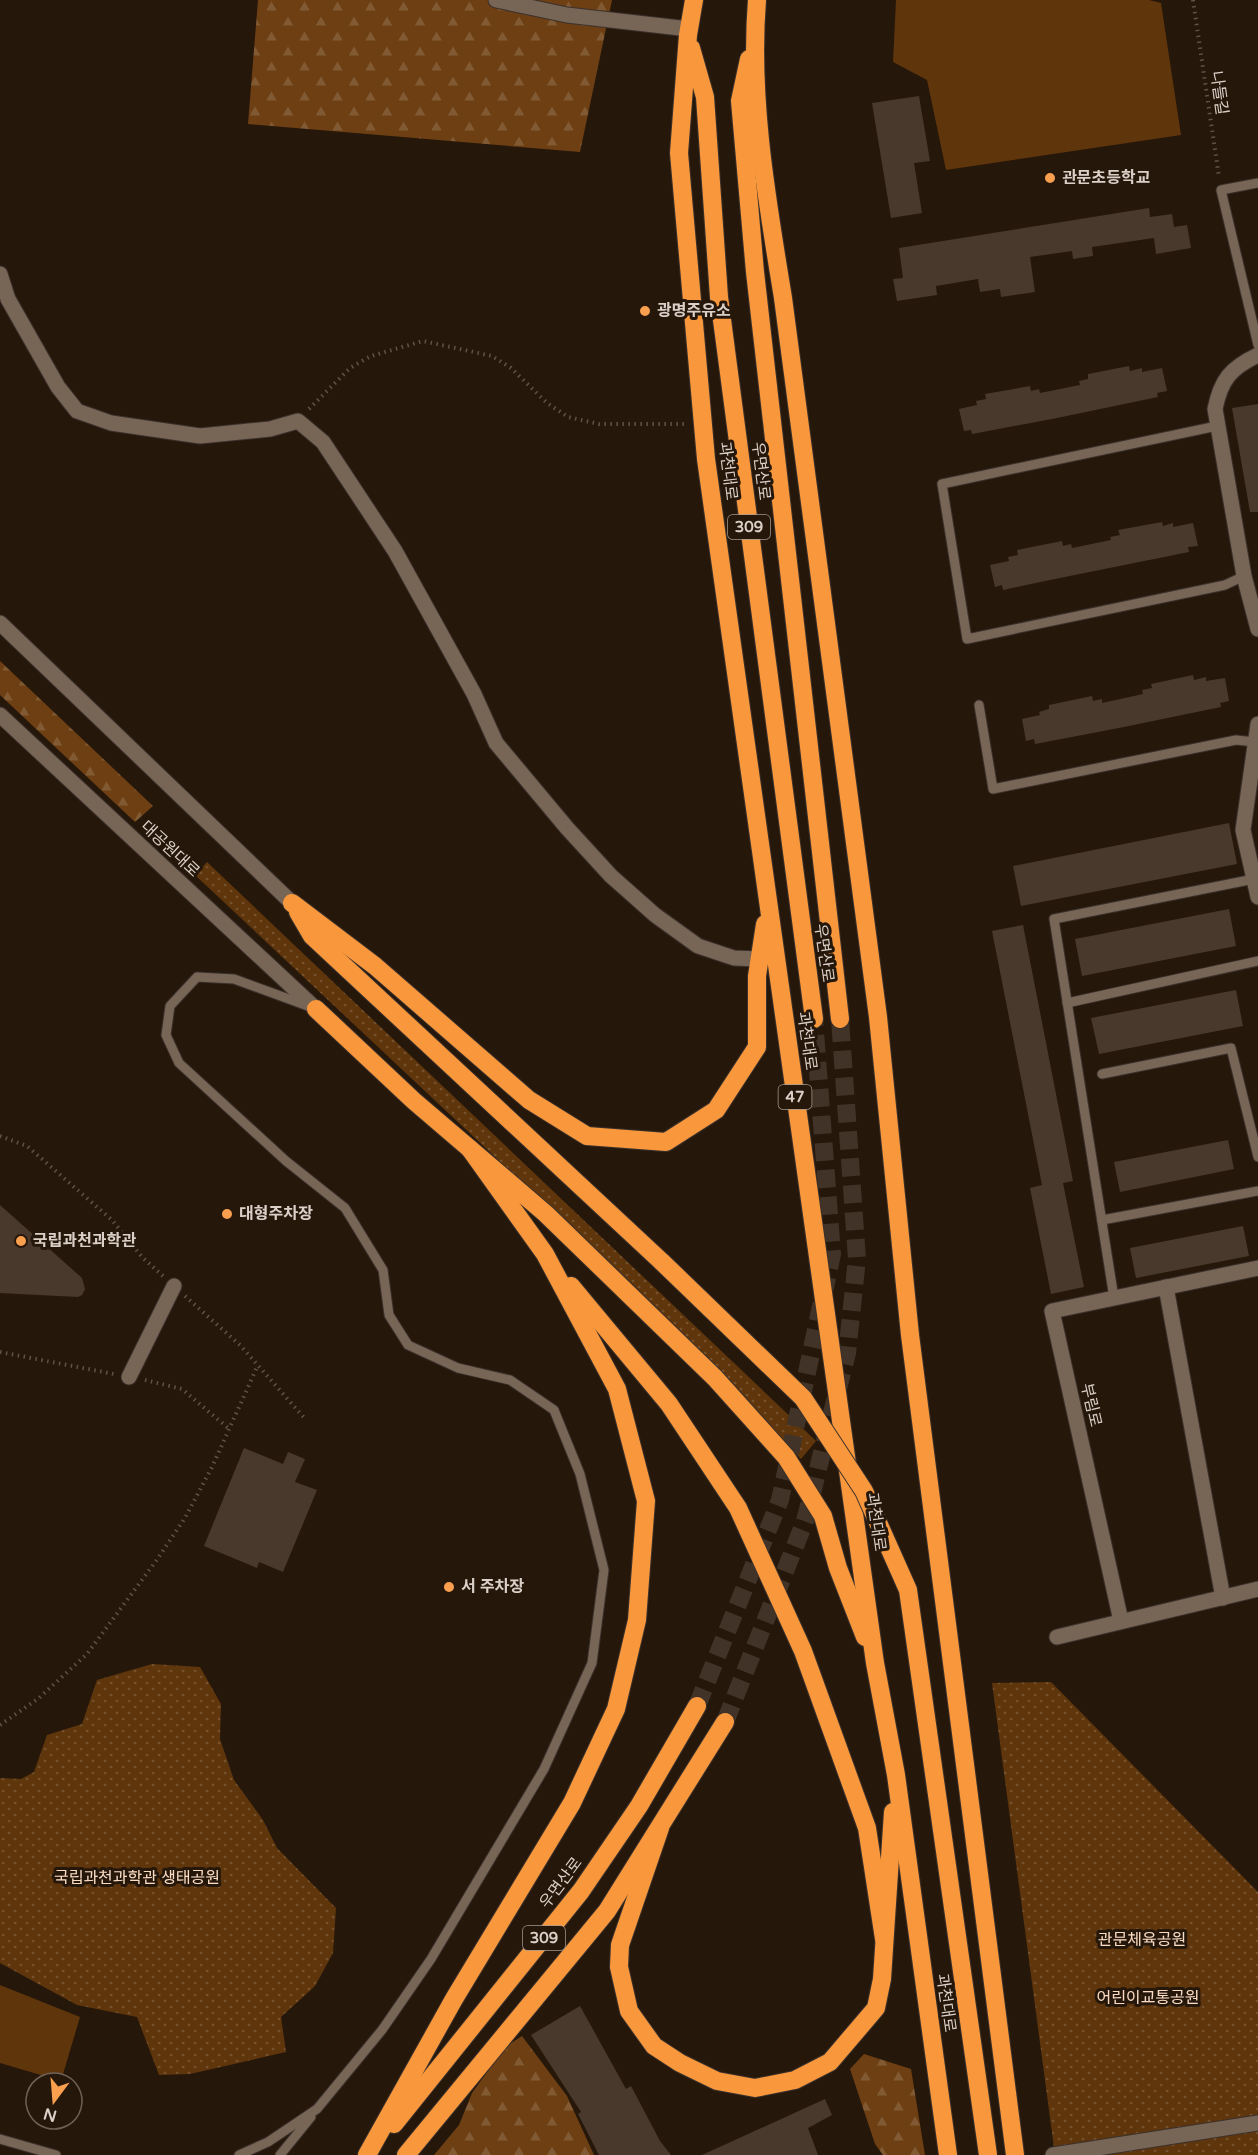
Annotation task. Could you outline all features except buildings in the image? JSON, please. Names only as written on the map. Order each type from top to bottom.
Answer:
[{"type":"highway","name":"과천대로","points":[[694,0],[688,32],[679,153],[703,424],[874,1663],[896,1775],[948,2155]]},
{"type":"highway","points":[[757,0],[754,37],[764,183],[784,310],[878,1017],[910,1335],[1016,2155]]},
{"type":"highway","name":"우면산로","points":[[688,32],[705,97],[718,297],[814,1020]]},
{"type":"highway","name":"우면산로","points":[[754,37],[740,101],[754,261],[840,1019]]},
{"type":"highway","points":[[292,903],[375,966],[529,1100],[587,1136],[666,1142],[716,1110],[758,1047],[757,976],[768,908]]},
{"type":"highway","points":[[292,903],[312,936],[662,1262],[803,1398],[864,1491],[908,1590],[988,2155]]},
{"type":"highway","points":[[316,1010],[470,1149],[546,1214],[715,1378],[786,1457],[823,1516],[838,1568],[874,1663]]},
{"type":"highway","points":[[470,1149],[545,1254],[669,1404],[738,1508],[803,1652],[867,1828],[884,1939]]},
{"type":"highway","points":[[368,2155],[454,1999],[572,1803],[616,1709],[637,1620],[646,1501],[616,1389],[545,1254]]},
{"type":"highway","name":"우면산로","points":[[368,2155],[581,1892],[639,1806],[697,1706]]},
{"type":"highway","name":"309","points":[[406,2155],[607,1911],[725,1722]]},
{"type":"highway","points":[[660,1828],[620,1945],[619,1967],[629,2011],[654,2046],[689,2068],[717,2081],[755,2088],[795,2080],[830,2062],[876,2008],[882,1980],[896,1775]]},
{"type":"street","points":[[496,0],[567,15],[688,32]]},
{"type":"street","points":[[0,274],[8,299],[58,387],[77,411],[111,423],[200,436],[270,429],[298,421],[323,442],[395,550],[474,694],[496,743],[567,828],[611,876],[655,915],[698,946],[734,958],[759,959]]},
{"type":"street","points":[[1258,355],[1240,363],[1219,388],[1215,409],[1244,576],[1258,629]]},
{"type":"street","points":[[0,623],[292,903]]},
{"type":"street","name":"대공원대로","points":[[0,715],[316,1010]]},
{"type":"street","points":[[1258,724],[1253,790],[1244,830],[1258,897]]},
{"type":"street","name":"부림로","points":[[1121,1622],[1052,1311],[1258,1268]]},
{"type":"street","points":[[129,1377],[174,1286]]},
{"type":"street","points":[[1166,1287],[1222,1598]]},
{"type":"street","points":[[1057,1637],[1258,1589]]},
{"type":"street","points":[[1053,2155],[1258,2123]]},
{"type":"lane","points":[[1258,183],[1221,190],[1258,345]]},
{"type":"lane","points":[[1217,426],[942,484],[967,639],[1225,585],[1244,576]]},
{"type":"lane","points":[[979,705],[993,789],[1236,740],[1255,742]]},
{"type":"lane","points":[[1114,1298],[1054,920],[1254,879]]},
{"type":"lane","points":[[1067,1003],[1258,961]]},
{"type":"lane","points":[[280,2155],[382,2030],[431,1959],[544,1769],[592,1663],[604,1570],[580,1474],[554,1410],[510,1380],[458,1368],[408,1344],[389,1315],[383,1270],[345,1208],[286,1161],[179,1063],[166,1035],[170,1006],[197,977],[234,979],[316,1010]]},
{"type":"lane","points":[[1102,1074],[1230,1048],[1258,1157]]},
{"type":"lane","points":[[1102,1220],[1258,1191]]},
{"type":"lane","points":[[239,2155],[268,2142],[317,2109]]},
{"type":"lane","points":[[0,2139],[56,2155]]},
{"type":"path","name":"나들길","points":[[1193,0],[1221,190]]},
{"type":"path","points":[[298,421],[350,368],[371,356],[423,341],[492,356],[511,368],[547,403],[568,417],[599,424],[703,424]]},
{"type":"path","points":[[0,1136],[27,1146],[112,1220],[142,1257],[258,1365],[306,1420]]},
{"type":"path","points":[[0,1725],[39,1698],[87,1654],[156,1561],[185,1518],[212,1467],[258,1365]]},
{"type":"green space","points":[[258,0],[612,0],[580,152],[248,124]]},
{"type":"green space","points":[[896,0],[1149,0],[1161,3],[1181,135],[946,170],[927,80],[893,62]]},
{"type":"green space","points":[[0,661],[153,806],[135,822],[0,695]]},
{"type":"green space","points":[[207,862],[816,1441],[801,1459],[493,1155],[195,875]]},
{"type":"green space","name":"국립과천과학관 생태공원","points":[[152,1664],[200,1667],[221,1704],[220,1739],[234,1780],[263,1820],[277,1848],[336,1908],[333,1953],[315,1986],[281,2017],[286,2052],[190,2074],[159,2075],[137,2017],[77,2005],[0,1963],[0,1778],[21,1779],[34,1772],[47,1735],[82,1724],[97,1680]]},
{"type":"green space","name":"관문체육공원","points":[[1051,1682],[1258,1892],[1258,2155],[1055,2155],[992,1683]]},
{"type":"green space","points":[[0,1985],[80,2017],[64,2071],[27,2071],[0,2063]]},
{"type":"green space","points":[[522,2036],[567,2096],[594,2155],[434,2155],[459,2125],[472,2093],[505,2047]]},
{"type":"green space","points":[[864,2054],[911,2069],[925,2155],[883,2155],[875,2144],[850,2069]]},
{"type":"tunnel","points":[[697,1706],[780,1500],[832,1254],[814,1019]]},
{"type":"tunnel","points":[[725,1722],[805,1521],[847,1353],[857,1259],[840,1019]]},
{"type":"place","name":"관문초등학교","points":[[1050,178]]},
{"type":"place","name":"광명주유소","points":[[645,311]]},
{"type":"place","name":"대형주차장","points":[[227,1214]]},
{"type":"place","name":"국립과천과학관","points":[[21,1241]]},
{"type":"place","name":"서 주차장","points":[[449,1587]]},
{"type":"park label","name":"어린이교통공원","points":[[1148,1998]]}]
